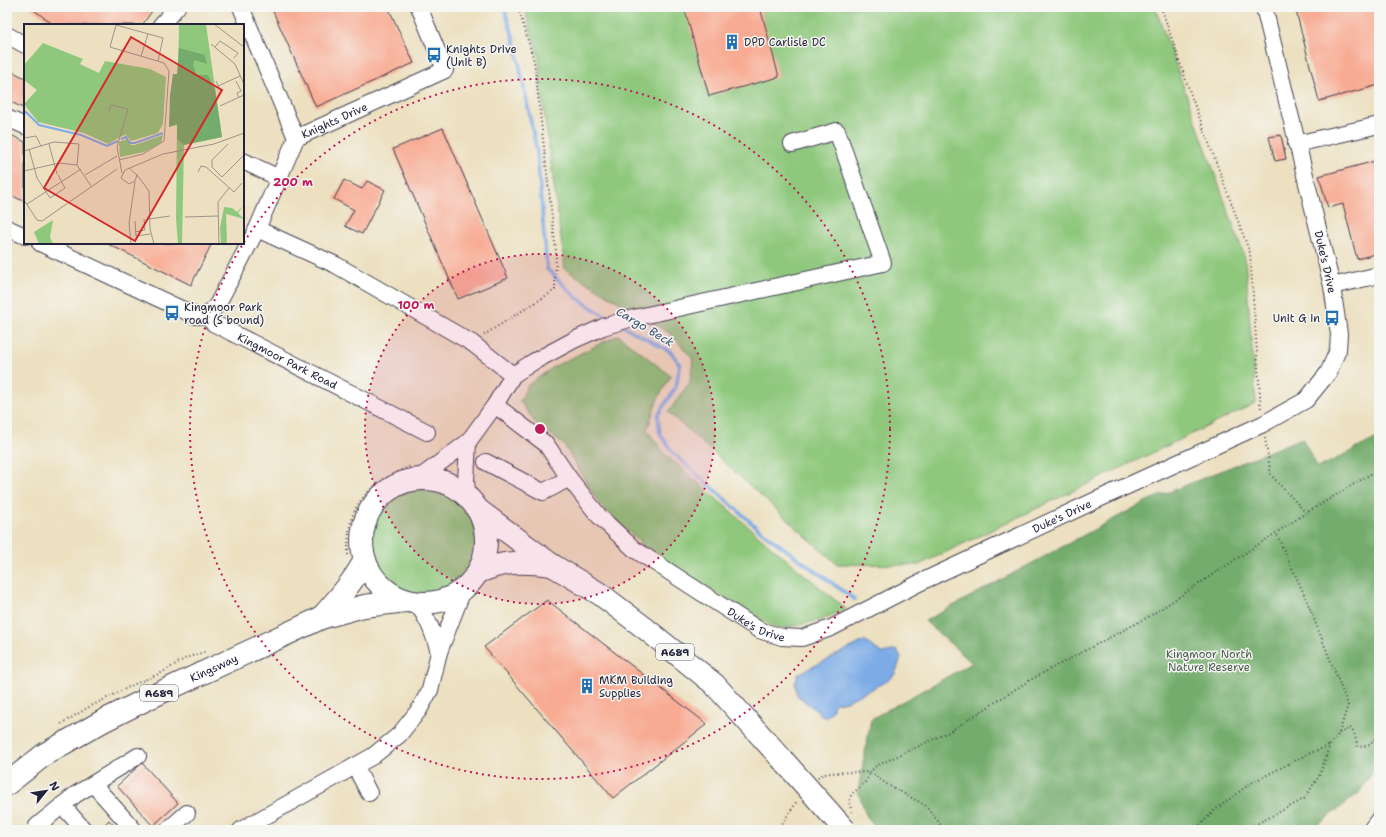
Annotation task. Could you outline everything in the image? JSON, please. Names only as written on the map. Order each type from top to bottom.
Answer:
[{"type":"highway","name":"A689","points":[[473,503],[484,524],[486,540],[484,557],[478,572],[473,580],[463,590],[446,600],[431,603],[411,602],[392,595],[380,586],[371,574],[365,560],[362,542],[364,524],[372,507],[384,493],[400,484],[418,479],[436,480],[453,486],[552,565],[600,594],[714,684],[781,758],[853,822]]},
{"type":"highway","name":"Kingsway","points":[[321,618],[356,577],[365,560]]},
{"type":"highway","name":"A689","points":[[478,572],[515,562],[552,565]]},
{"type":"highway","name":"Kingsway","points":[[7,784],[45,754],[103,721],[321,618],[364,606],[411,602]]},
{"type":"street","points":[[161,24],[177,7]]},
{"type":"street","points":[[241,7],[296,138]]},
{"type":"street","name":"Knights Drive","points":[[207,316],[217,305],[257,229],[296,138],[445,70],[419,7]]},
{"type":"street","name":"Duke's Drive","points":[[495,405],[546,444],[568,478],[599,516],[634,549],[759,630],[782,637],[802,638],[831,628],[925,580],[1263,424],[1306,400],[1328,373],[1338,350],[1340,334],[1332,286],[1296,144],[1264,7]]},
{"type":"street","points":[[7,35],[24,44]]},
{"type":"street","points":[[7,118],[24,126]]},
{"type":"street","points":[[1296,144],[1379,125]]},
{"type":"street","points":[[418,479],[468,442],[495,405],[513,375],[533,362],[574,340],[603,327],[629,319],[883,263],[837,131],[792,144]]},
{"type":"street","points":[[244,160],[279,178]]},
{"type":"street","points":[[7,228],[24,236]]},
{"type":"street","points":[[257,229],[336,265],[472,343],[513,375]]},
{"type":"street","name":"Kingmoor Park Road","points":[[42,244],[196,316],[207,316],[213,323],[427,432]]},
{"type":"street","points":[[1332,286],[1379,275]]},
{"type":"street","points":[[468,442],[466,480],[473,503]]},
{"type":"street","points":[[486,462],[543,492],[568,478]]},
{"type":"street","points":[[242,830],[373,756],[399,735],[419,710],[430,690],[439,652],[463,590]]},
{"type":"street","points":[[411,602],[425,614],[439,652]]},
{"type":"street","points":[[40,830],[37,826],[75,795],[138,756]]},
{"type":"street","points":[[355,766],[369,793]]},
{"type":"street","points":[[93,784],[134,830]]},
{"type":"street","points":[[62,805],[84,830]]},
{"type":"street","points":[[168,830],[187,812]]},
{"type":"street","points":[[1371,830],[1379,819]]},
{"type":"path","points":[[472,343],[556,290],[556,251],[534,61],[518,7]]},
{"type":"path","points":[[1161,7],[1192,98],[1250,253],[1260,410],[1263,424]]},
{"type":"path","points":[[1266,450],[1271,475],[1306,513]]},
{"type":"path","points":[[866,830],[853,822],[849,800],[851,794],[866,781],[870,772],[876,766],[949,732],[1030,680],[1150,616],[1306,513],[1379,469]]},
{"type":"path","points":[[1249,830],[1249,828],[1304,799],[1319,776],[1330,745],[1339,733],[1348,705],[1305,596],[1276,533]]},
{"type":"path","points":[[1339,733],[1351,728],[1358,747],[1370,745],[1379,734]]},
{"type":"path","points":[[1193,830],[1197,828],[1215,810],[1251,782],[1330,745]]},
{"type":"path","points":[[820,775],[834,772],[870,772],[888,785],[925,805],[944,830]]},
{"type":"path","points":[[1197,828],[1206,830]]},
{"type":"green space","points":[[524,7],[1155,7],[1245,258],[1256,403],[919,565],[837,564],[668,412],[690,382],[693,359],[671,334],[565,269],[541,89],[539,58]]},
{"type":"green space","points":[[618,335],[671,376],[658,398],[647,430],[664,453],[775,550],[846,609],[818,621],[778,629],[715,593],[647,549],[600,505],[564,445],[534,421],[520,401],[528,385],[555,366]]},
{"type":"green space","name":"Kingmoor North Nature Reserve","points":[[1379,437],[1379,761],[1359,793],[1312,830],[878,830],[866,815],[858,791],[871,719],[972,663],[925,621],[1147,501],[1302,438],[1318,468]]},
{"type":"green space","points":[[424,489],[444,493],[461,505],[473,522],[477,542],[473,562],[461,579],[444,591],[424,595],[404,591],[387,579],[375,562],[371,542],[375,522],[387,505],[404,493]]},
{"type":"water","points":[[864,641],[882,653],[897,650],[901,658],[895,674],[886,682],[847,701],[835,703],[831,712],[825,718],[797,695],[795,684],[798,674]]},
{"type":"building","points":[[30,7],[155,7],[143,24],[53,24]]},
{"type":"building","points":[[271,7],[388,7],[414,63],[316,107]]},
{"type":"building","name":"DPD Carlisle DC","points":[[684,7],[760,7],[779,77],[709,96]]},
{"type":"building","points":[[1295,7],[1379,7],[1379,85],[1319,101]]},
{"type":"building","points":[[7,69],[24,78],[24,108],[7,100]]},
{"type":"building","points":[[443,128],[508,278],[458,299],[393,149]]},
{"type":"building","points":[[7,133],[24,142],[24,202],[7,193]]},
{"type":"building","points":[[1281,135],[1286,159],[1275,161],[1269,137]]},
{"type":"building","points":[[1379,160],[1379,253],[1357,259],[1343,204],[1328,208],[1319,176]]},
{"type":"building","points":[[344,180],[362,189],[367,181],[385,190],[362,234],[345,226],[354,210],[334,199]]},
{"type":"building","points":[[108,244],[212,244],[191,285]]},
{"type":"building","name":"MKM Building Supplies","points":[[547,600],[707,724],[613,798],[484,647]]},
{"type":"building","points":[[142,763],[178,803],[153,826],[117,786]]},
{"type":"building","points":[[109,820],[118,830],[99,830]]},
{"type":"waterway","name":"Cargo Beck","points":[[504,7],[515,43],[537,152],[547,269],[577,298],[611,320]]},
{"type":"waterway","name":"Cargo Beck","points":[[623,326],[671,352],[680,365],[676,387],[658,415],[660,434],[674,454],[762,532],[854,599]]},
{"type":"place","name":"DPD Carlisle DC","points":[[732,42]]},
{"type":"place","name":"Knights Drive (Unit B)","points":[[434,55]]},
{"type":"place","name":"Kingmoor Park road (S bound)","points":[[172,313]]},
{"type":"place","name":"Unit G in","points":[[1332,318]]},
{"type":"place","name":"MKM Building Supplies","points":[[587,686]]}]
